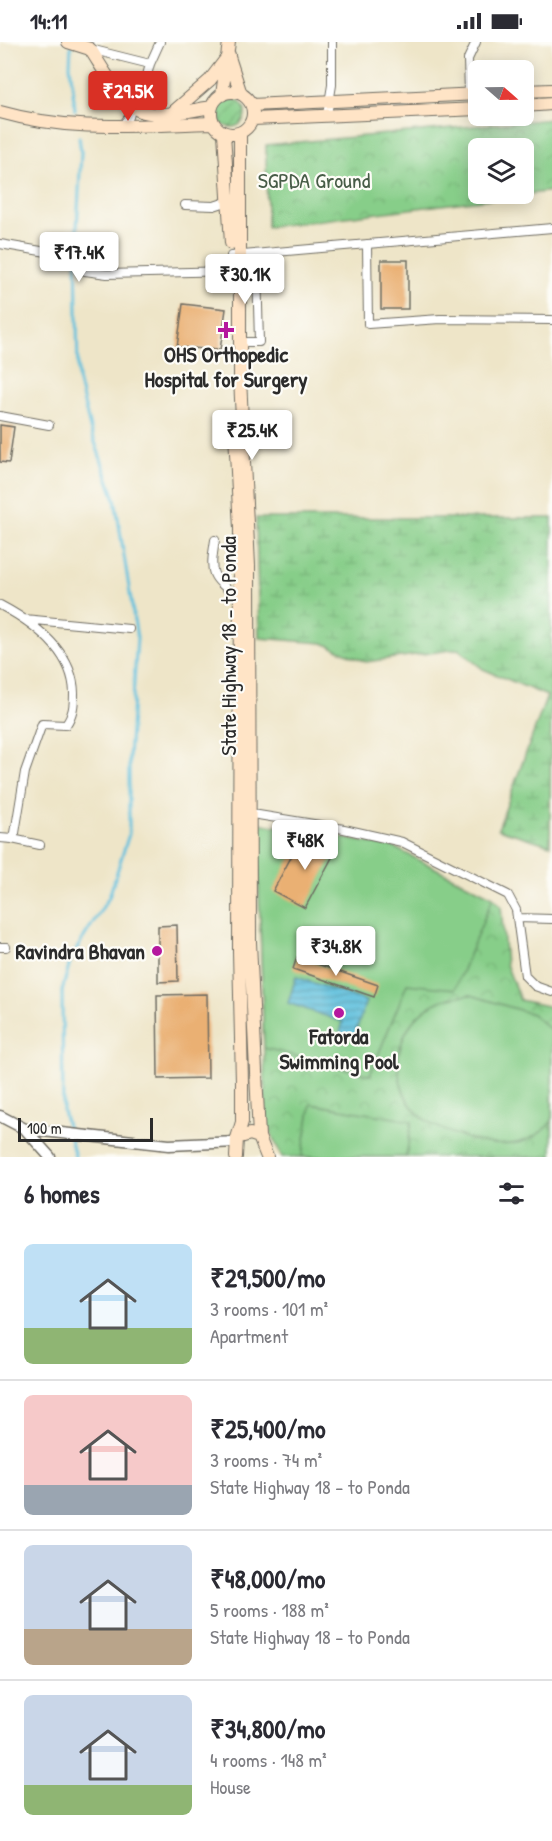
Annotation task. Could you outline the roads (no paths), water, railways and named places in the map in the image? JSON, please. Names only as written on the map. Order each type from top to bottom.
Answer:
[{"type":"main road","points":[[72,43],[90,49],[109,79],[132,105],[148,113],[212,107],[222,95],[229,42]]},
{"type":"main road","points":[[212,107],[213,123],[225,134],[240,134],[246,130],[253,119],[252,105],[241,94],[229,55]]},
{"type":"main road","points":[[172,112],[210,80],[229,55]]},
{"type":"main road","points":[[534,91],[552,90]]},
{"type":"main road","points":[[222,95],[231,92],[241,94]]},
{"type":"main road","points":[[252,105],[468,94]]},
{"type":"main road","points":[[534,105],[552,104]]},
{"type":"main road","points":[[253,119],[468,108]]},
{"type":"main road","points":[[0,112],[38,123],[76,127],[213,123]]},
{"type":"main road","name":"State Highway 18 - to Ponda","points":[[225,134],[240,342],[249,566],[244,813],[242,1122],[237,1140],[236,1157]]},
{"type":"main road","name":"State Highway 18 - to Ponda","points":[[240,134],[235,262],[244,813],[259,1137],[266,1156]]},
{"type":"main road","points":[[237,1140],[250,1134],[259,1137]]},
{"type":"street","points":[[145,83],[150,64],[160,42]]},
{"type":"street","points":[[327,115],[332,85],[332,42]]},
{"type":"street","points":[[468,60],[476,42]]},
{"type":"street","points":[[90,49],[150,64]]},
{"type":"street","points":[[122,126],[129,117],[132,105]]},
{"type":"street","points":[[185,205],[214,206],[229,201]]},
{"type":"street","points":[[0,244],[82,258],[85,271],[107,274],[235,262],[367,244],[552,228]]},
{"type":"street","points":[[367,244],[368,324],[440,319],[552,320]]},
{"type":"street","points":[[235,262],[257,268],[259,342],[240,342]]},
{"type":"street","points":[[0,416],[49,425]]},
{"type":"street","points":[[215,540],[210,568],[217,581],[240,599]]},
{"type":"street","points":[[0,605],[24,619],[58,651],[69,666],[74,679],[72,716],[66,725],[42,724],[25,772],[18,820],[12,839]]},
{"type":"street","points":[[24,619],[129,629]]},
{"type":"street","points":[[244,813],[344,828],[402,842],[508,896],[516,910],[525,976],[535,986],[552,992]]},
{"type":"street","points":[[0,838],[40,845]]},
{"type":"street","points":[[517,918],[552,919]]},
{"type":"street","points":[[0,1116],[25,1129],[71,1136],[169,1145],[237,1140]]},
{"type":"street","points":[[25,1129],[50,1157]]},
{"type":"water","name":"Fatorda Swimming Pool","points":[[296,977],[366,1001],[354,1037],[340,1033],[343,1022],[288,1003]]},
{"type":"waterway","points":[[71,46],[70,65],[75,110]]},
{"type":"waterway","points":[[75,1157],[63,1111],[62,991],[71,958],[109,897],[129,834],[129,758],[137,638],[115,499],[90,428],[78,379],[76,249],[81,152],[79,137]]},
{"type":"place","name":"OHS Orthopedic Hospital for Surgery","points":[[226,330]]},
{"type":"place","name":"Ravindra Bhavan","points":[[157,951]]},
{"type":"place","name":"Fatorda Swimming Pool","points":[[339,1013]]},
{"type":"park label","name":"SGPDA Ground","points":[[314,180]]}]
